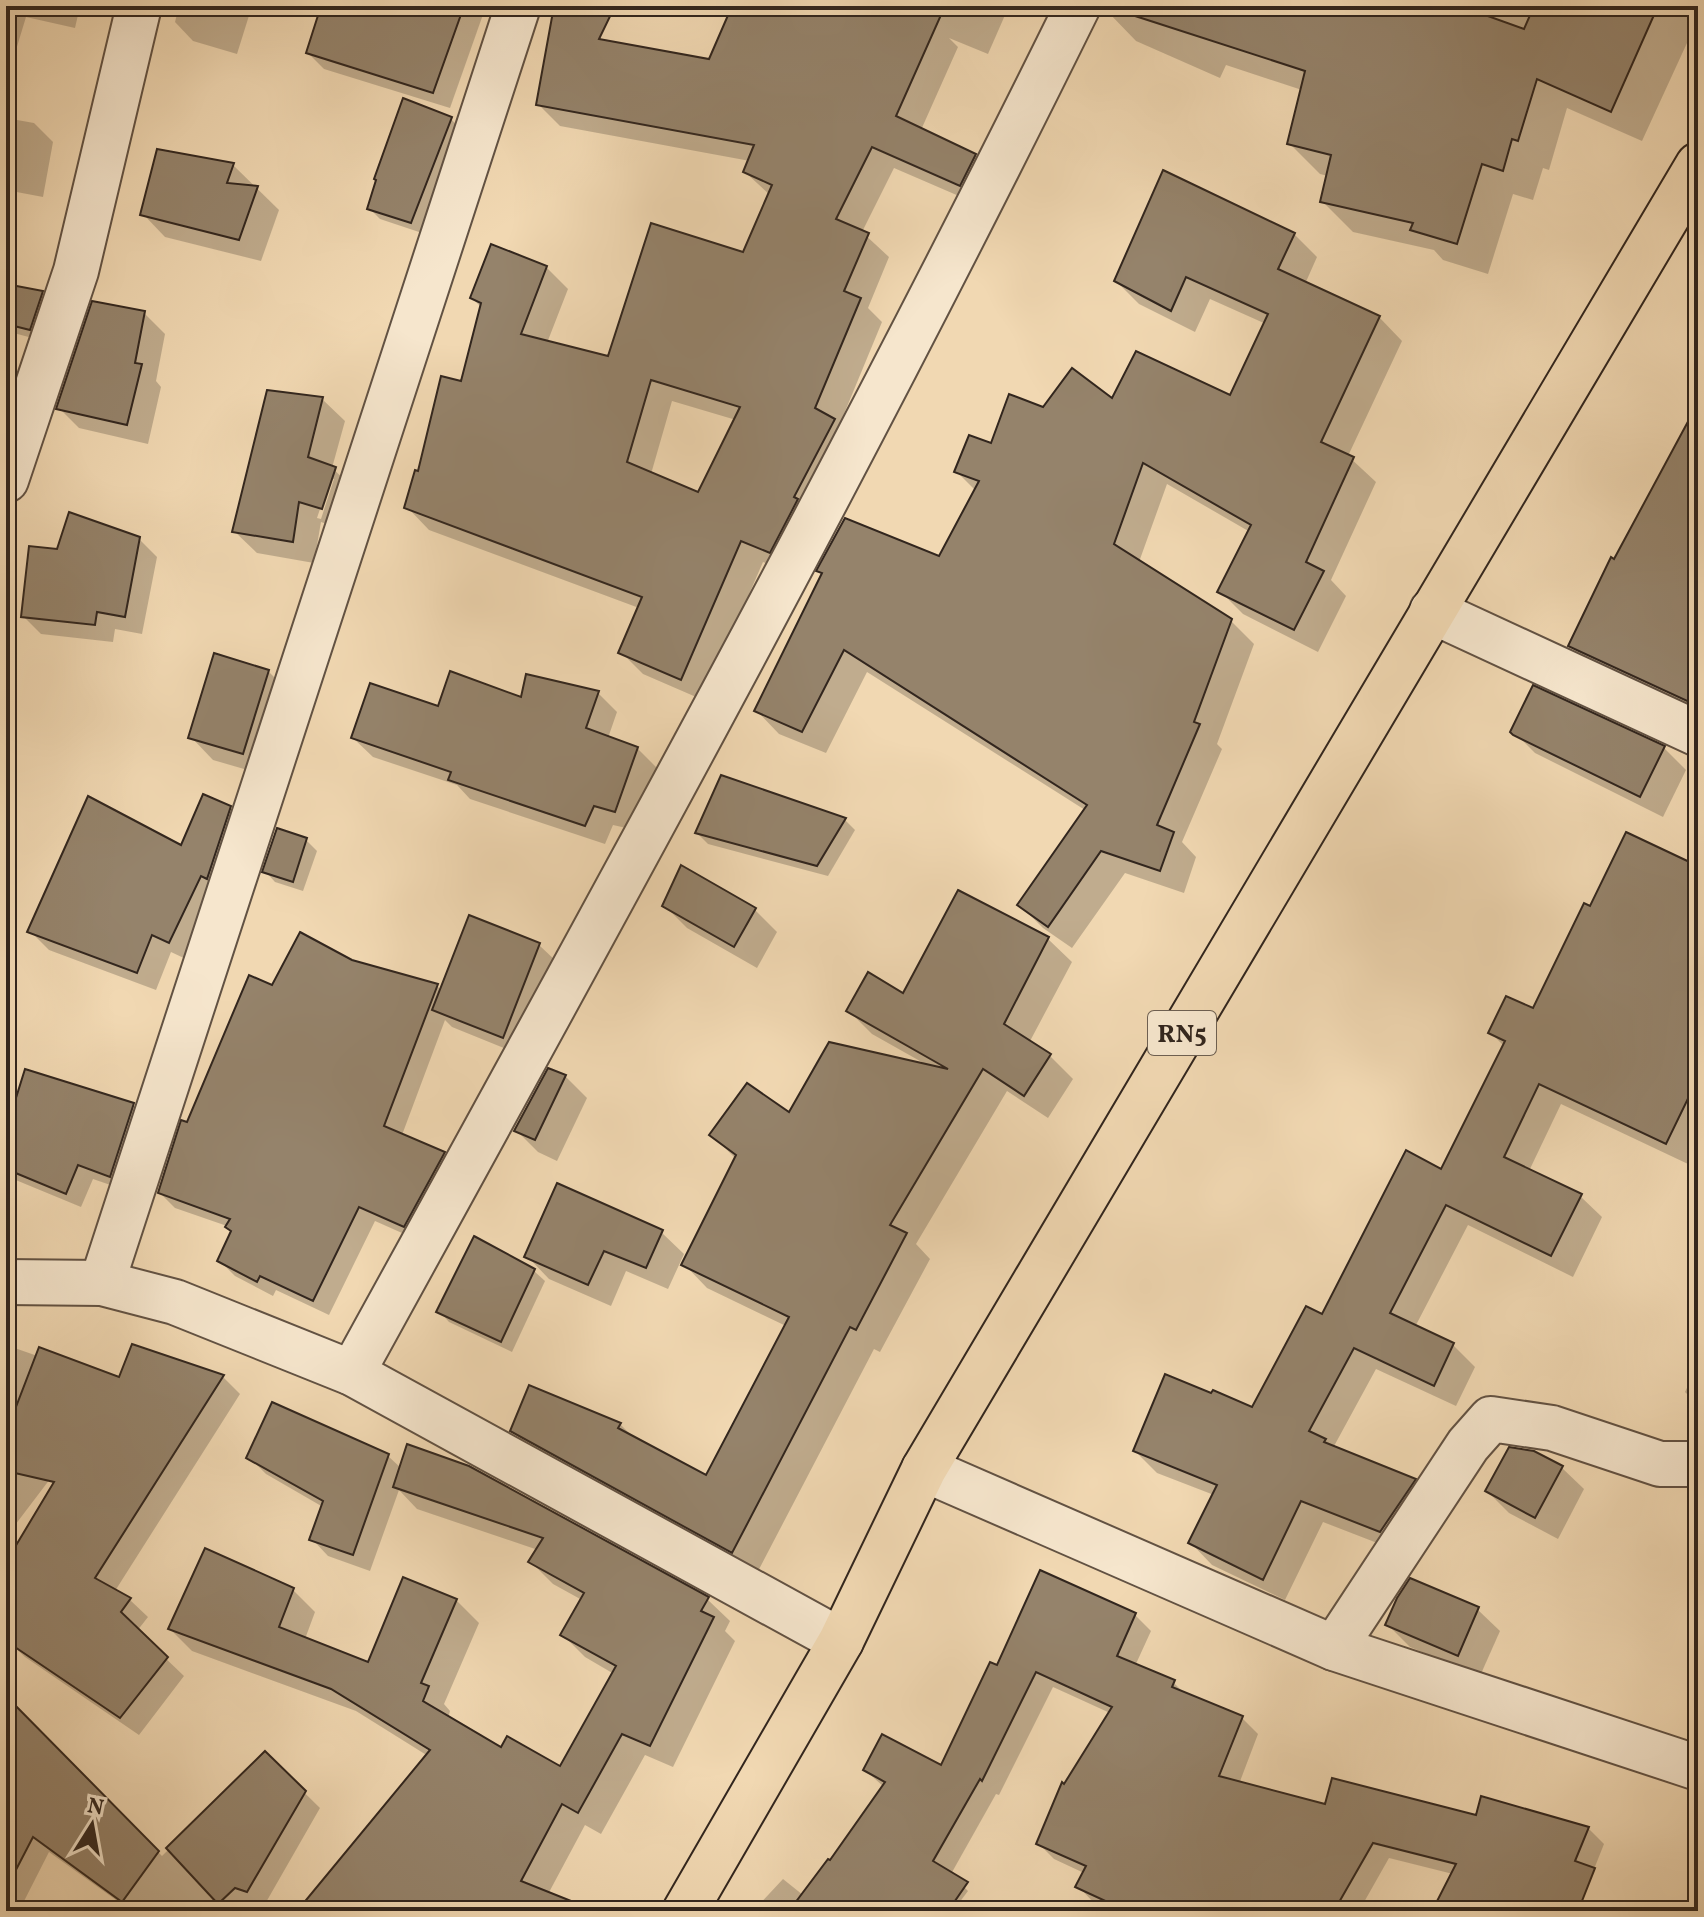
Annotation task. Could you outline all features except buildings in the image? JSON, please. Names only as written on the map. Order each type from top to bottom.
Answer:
[{"type":"highway","name":"RN5","points":[[685,1911],[841,1641],[924,1469],[1698,165]]},
{"type":"street","points":[[6,480],[76,271],[139,6]]},
{"type":"street","points":[[102,1283],[518,6]]},
{"type":"street","points":[[352,1373],[654,825],[996,172],[1078,6]]},
{"type":"street","points":[[1432,611],[1698,734]]},
{"type":"street","points":[[6,1282],[102,1283],[175,1302],[352,1373],[841,1641]]},
{"type":"street","points":[[1334,1648],[1468,1445],[1491,1419],[1552,1428],[1660,1464],[1698,1464]]},
{"type":"street","points":[[924,1469],[1334,1648],[1698,1768]]}]
